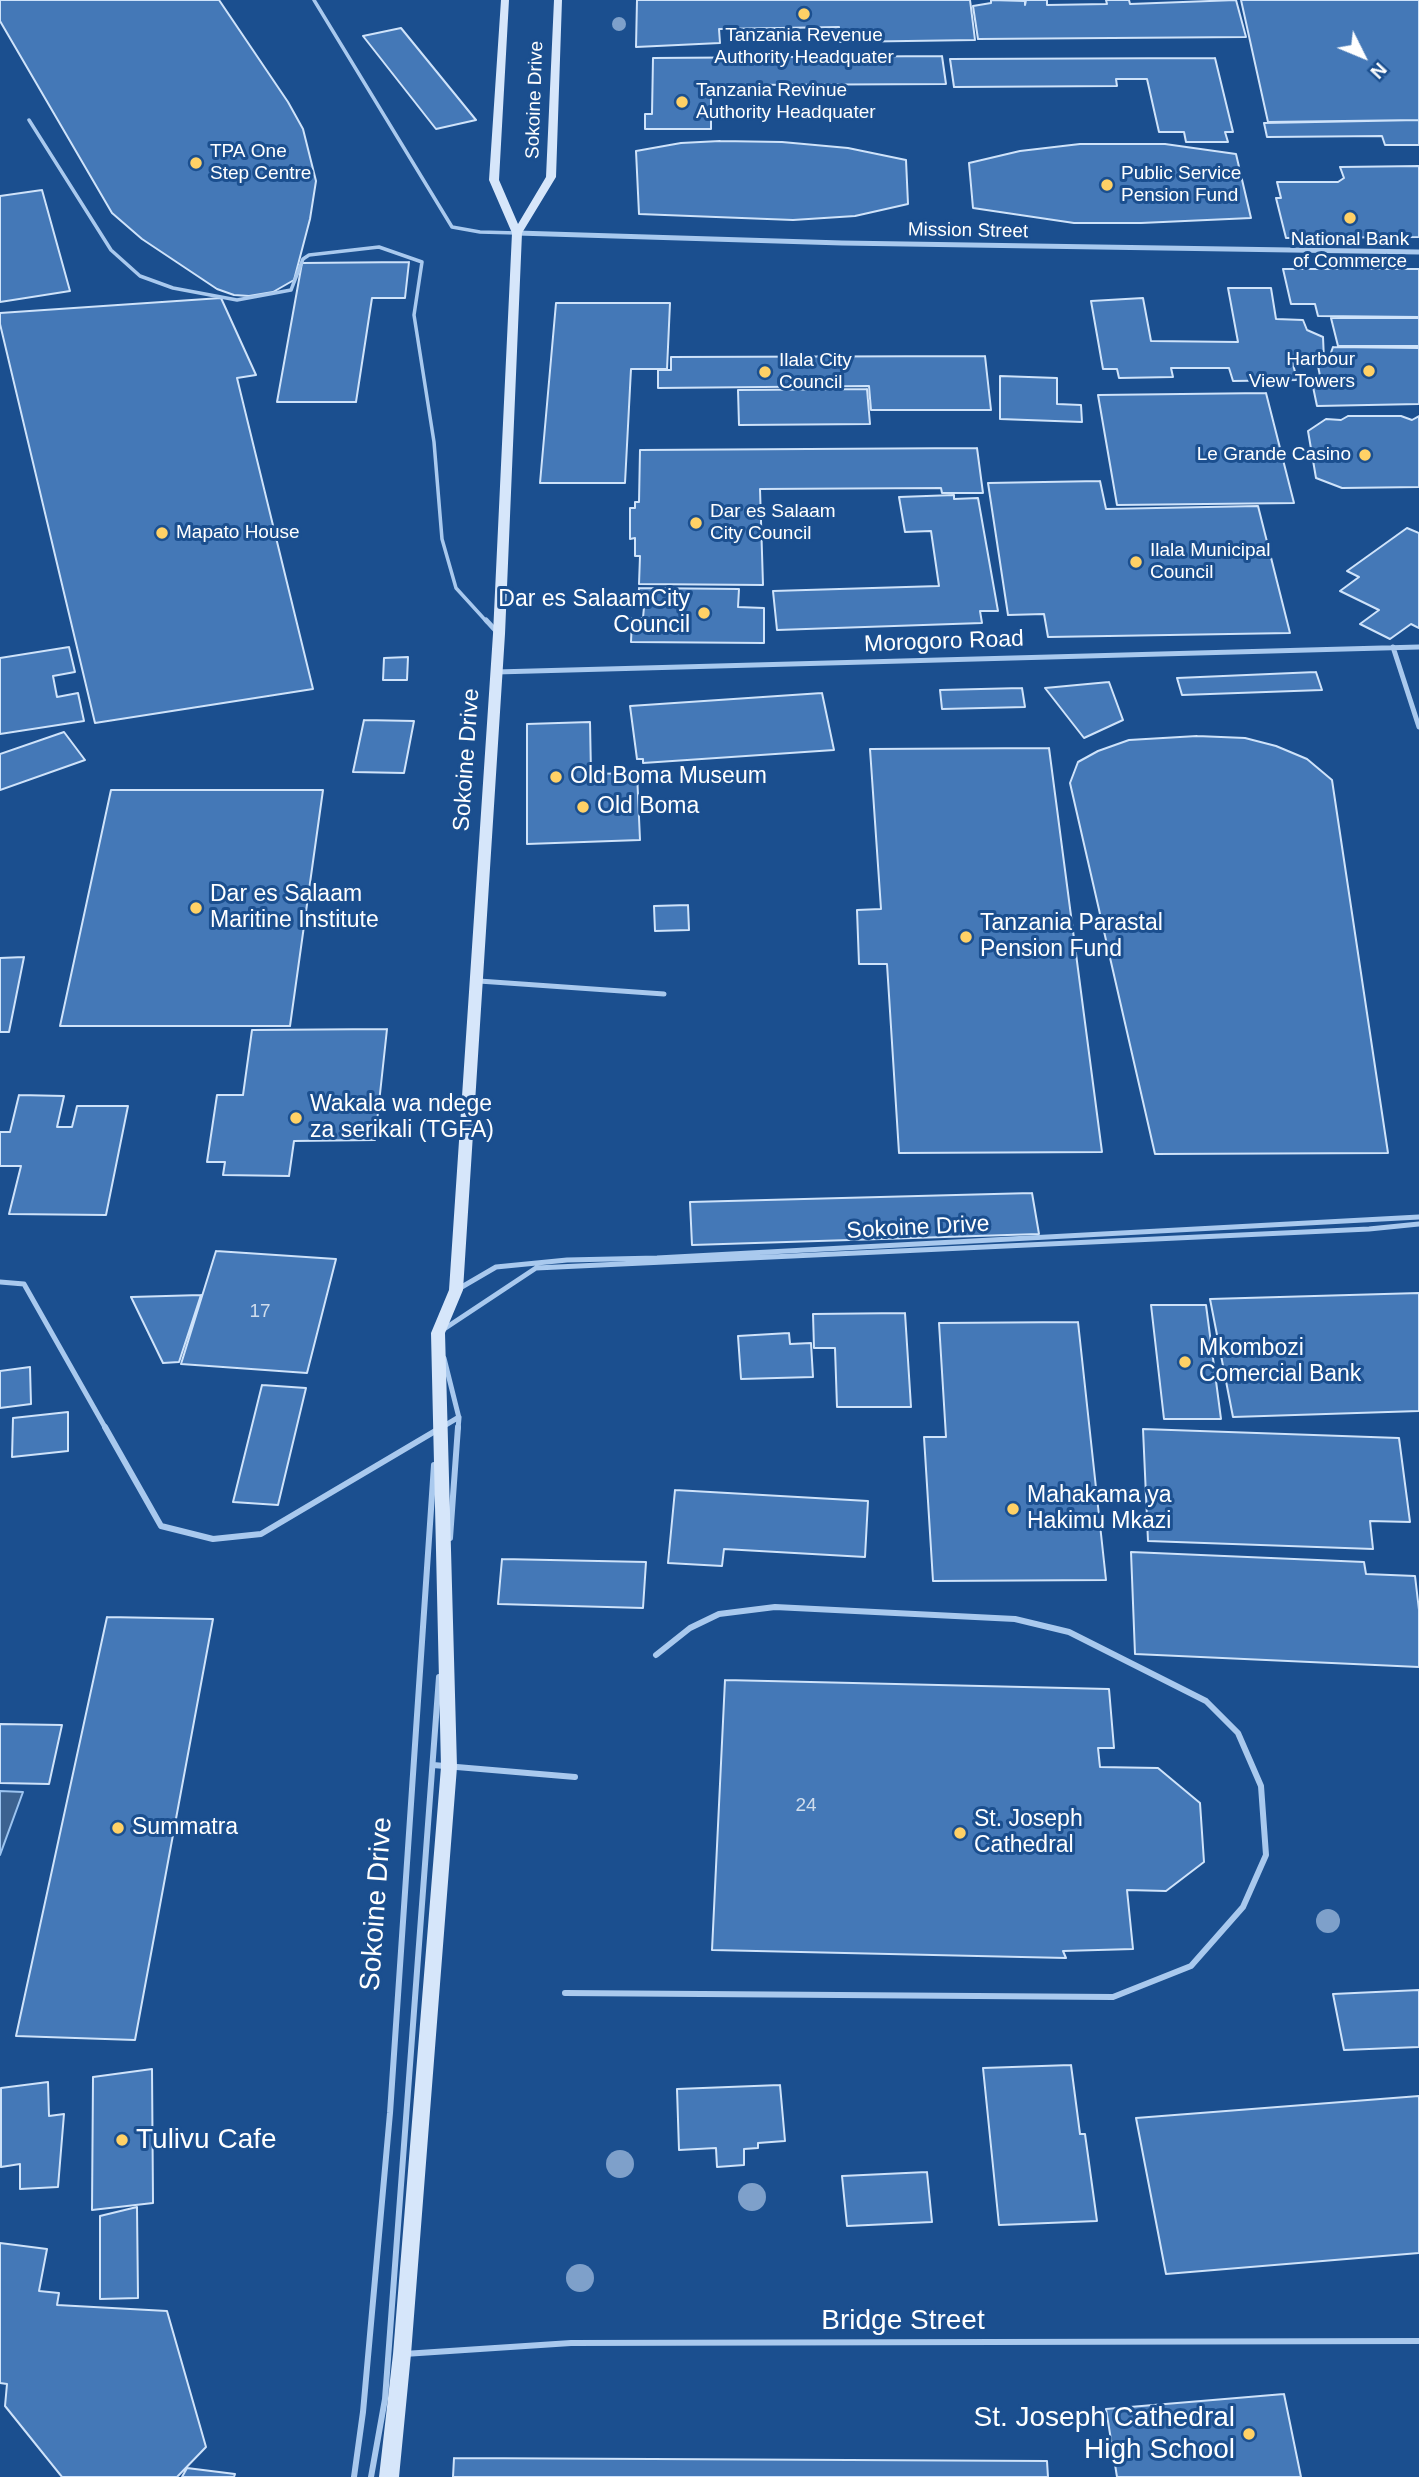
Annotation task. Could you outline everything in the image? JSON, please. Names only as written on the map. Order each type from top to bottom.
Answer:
[{"type":"street","name":"Sokoine Drive","points":[[456,1290],[499,634],[517,233],[494,180],[505,0]]},
{"type":"street","name":"Sokoine Drive","points":[[517,233],[551,177],[558,0]]},
{"type":"street","name":"Mission Street","points":[[517,233],[856,243],[1419,252]]},
{"type":"street","name":"Sokoine Drive","points":[[389,2477],[395,2355],[449,1767],[438,1333]]},
{"type":"lane","points":[[314,0],[452,227],[480,232],[517,233]]},
{"type":"lane","points":[[29,120],[111,250],[140,276],[162,284],[237,300],[291,290],[303,259],[309,255],[379,247],[422,262],[414,315],[434,442],[442,539],[456,588],[499,634]]},
{"type":"lane","points":[[1393,647],[1419,727]]},
{"type":"lane","name":"Morogoro Road","points":[[496,672],[1419,647]]},
{"type":"lane","points":[[476,980],[664,994]]},
{"type":"lane","points":[[456,1290],[496,1267],[567,1260],[657,1258],[1419,1217]]},
{"type":"lane","name":"Sokoine Drive","points":[[438,1333],[536,1268],[1355,1230],[1419,1224]]},
{"type":"lane","points":[[0,1282],[24,1284],[160,1526],[214,1539],[261,1534],[459,1418]]},
{"type":"lane","name":"Sokoine Drive","points":[[354,2477],[363,2412],[390,2113],[415,1732],[433,1515],[438,1333],[456,1290]]},
{"type":"lane","name":"Sokoine Drive","points":[[371,2477],[395,2355],[432,1765],[459,1418],[438,1333]]},
{"type":"lane","points":[[565,1993],[1113,1997],[1191,1966],[1244,1907],[1266,1855],[1261,1786],[1238,1733],[1206,1701],[1069,1632],[1015,1619],[775,1607],[719,1614],[690,1628],[656,1655]]},
{"type":"lane","points":[[432,1765],[575,1777]]},
{"type":"lane","name":"Bridge Street","points":[[395,2355],[571,2343],[1419,2341]]},
{"type":"water","points":[[0,1791],[23,1792],[0,1855]]},
{"type":"building","name":"TPA One Step Centre","points":[[0,0],[219,0],[288,102],[303,129],[316,181],[310,219],[294,280],[273,292],[249,296],[234,295],[217,289],[142,239],[112,213],[0,21]]},
{"type":"building","name":"Tanzania Revenue Authority Headquater","points":[[637,0],[970,0],[975,40],[840,42],[839,27],[719,29],[720,43],[636,47]]},
{"type":"building","points":[[991,0],[1025,1],[1025,5],[1026,0],[1047,0],[1047,5],[1107,4],[1106,0],[1129,0],[1130,4],[1236,0],[1246,37],[978,39],[973,6],[991,3]]},
{"type":"building","points":[[1241,0],[1419,0],[1419,120],[1268,122]]},
{"type":"building","points":[[401,28],[476,120],[436,129],[363,36]]},
{"type":"building","name":"Tanzania Revinue Authority Headquater","points":[[942,56],[946,84],[731,85],[731,91],[711,91],[711,129],[645,129],[645,114],[652,114],[653,58]]},
{"type":"building","points":[[1215,58],[1233,132],[1225,132],[1228,142],[1186,142],[1184,132],[1159,132],[1147,79],[1116,79],[1117,86],[954,87],[950,59]]},
{"type":"building","points":[[1419,120],[1419,145],[1385,145],[1382,136],[1267,137],[1264,123]]},
{"type":"building","points":[[782,142],[848,148],[906,160],[908,204],[855,216],[793,220],[639,214],[636,151],[681,143]]},
{"type":"building","name":"Public Service Pension Fund","points":[[1080,144],[1165,144],[1236,154],[1251,218],[1074,223],[973,208],[969,163],[1020,151]]},
{"type":"building","name":"National Bank of Commerce","points":[[1419,166],[1419,237],[1286,238],[1276,198],[1281,198],[1277,182],[1338,182],[1344,178],[1340,167]]},
{"type":"building","points":[[42,190],[70,291],[0,302],[0,196]]},
{"type":"building","points":[[409,262],[405,298],[372,298],[356,402],[277,402],[302,263]]},
{"type":"building","points":[[1283,269],[1419,269],[1419,317],[1318,316],[1315,304],[1291,304]]},
{"type":"building","points":[[1228,288],[1271,288],[1276,319],[1303,320],[1307,330],[1323,337],[1324,360],[1292,360],[1297,380],[1233,381],[1229,368],[1171,368],[1173,377],[1119,378],[1117,369],[1103,369],[1091,301],[1143,298],[1151,341],[1238,342]]},
{"type":"building","name":"Mapato House","points":[[221,298],[256,375],[237,378],[313,689],[95,723],[0,324],[0,313]]},
{"type":"building","points":[[556,303],[670,303],[667,369],[631,369],[625,483],[540,483]]},
{"type":"building","points":[[1331,318],[1419,318],[1419,346],[1338,346]]},
{"type":"building","name":"Harbour View Towers","points":[[1333,347],[1419,348],[1419,404],[1317,406],[1312,382],[1321,381],[1317,361],[1328,361]]},
{"type":"building","points":[[985,356],[991,410],[871,410],[869,386],[658,388],[658,370],[671,370],[671,357]]},
{"type":"building","points":[[1000,376],[1057,378],[1057,404],[1081,405],[1082,422],[1000,419]]},
{"type":"building","points":[[867,389],[870,424],[739,425],[738,390]]},
{"type":"building","points":[[1266,393],[1294,503],[1117,505],[1098,395]]},
{"type":"building","name":"Le Grande Casino","points":[[1348,416],[1401,416],[1412,420],[1419,416],[1419,487],[1342,488],[1316,478],[1308,431],[1326,419],[1341,420]]},
{"type":"building","name":"Dar es Salaam City Council","points":[[977,448],[983,493],[942,493],[941,488],[760,489],[763,585],[639,584],[640,556],[635,556],[635,538],[630,539],[630,508],[635,508],[635,502],[639,502],[640,450]]},
{"type":"building","name":"Ilala Municipal Council","points":[[1100,481],[1106,509],[1258,506],[1290,633],[1048,637],[1044,614],[1008,615],[988,483]]},
{"type":"building","name":"Dar es Salaam City Council","points":[[954,495],[954,499],[978,498],[998,611],[980,611],[982,623],[777,630],[773,591],[939,586],[931,531],[905,532],[899,497]]},
{"type":"building","points":[[1407,528],[1419,533],[1419,628],[1411,624],[1390,639],[1360,624],[1379,610],[1340,591],[1359,577],[1347,571]]},
{"type":"building","name":"Dar es SalaamCity Council","points":[[639,588],[739,589],[738,607],[764,608],[764,643],[631,642],[632,618],[643,618],[644,607],[638,607]]},
{"type":"building","points":[[69,647],[75,672],[53,676],[57,697],[78,693],[84,721],[0,734],[0,658]]},
{"type":"building","points":[[408,657],[407,680],[383,680],[384,658]]},
{"type":"building","points":[[1316,672],[1322,690],[1182,695],[1177,678]]},
{"type":"building","points":[[1109,682],[1123,720],[1084,738],[1045,688]]},
{"type":"building","points":[[1022,688],[1025,707],[942,709],[940,690]]},
{"type":"building","points":[[822,693],[834,750],[643,763],[643,759],[637,759],[630,706]]},
{"type":"building","points":[[364,720],[414,721],[404,773],[353,772]]},
{"type":"building","name":"Old Boma","points":[[590,722],[591,774],[637,773],[640,840],[527,844],[527,724]]},
{"type":"building","points":[[64,732],[85,760],[0,790],[0,754]]},
{"type":"building","points":[[1197,736],[1245,738],[1276,746],[1307,759],[1332,780],[1388,1153],[1155,1154],[1070,783],[1078,762],[1098,751],[1129,740]]},
{"type":"building","name":"Tanzania Parastal Pension Fund","points":[[1049,748],[1102,1152],[899,1153],[887,964],[859,964],[857,910],[881,909],[870,749]]},
{"type":"building","name":"Dar es Salaam Maritine Institute","points":[[111,790],[323,790],[290,1026],[60,1026]]},
{"type":"building","points":[[688,905],[689,930],[655,931],[654,906]]},
{"type":"building","points":[[24,957],[9,1032],[0,1032],[0,958]]},
{"type":"building","name":"Wakala wa ndege za serikali (TGFA)","points":[[387,1029],[375,1140],[294,1141],[289,1176],[223,1175],[225,1162],[207,1162],[217,1095],[243,1095],[252,1030]]},
{"type":"building","points":[[19,1095],[64,1096],[57,1127],[72,1127],[77,1106],[128,1106],[106,1215],[9,1214],[21,1166],[0,1166],[0,1132],[10,1132]]},
{"type":"building","points":[[1032,1193],[1039,1234],[692,1245],[690,1202]]},
{"type":"building","points":[[216,1251],[336,1259],[307,1373],[181,1364]]},
{"type":"building","points":[[1419,1293],[1419,1411],[1233,1417],[1210,1299]]},
{"type":"building","points":[[201,1295],[179,1362],[163,1363],[131,1297]]},
{"type":"building","name":"Mkombozi Comercial Bank","points":[[1151,1305],[1206,1305],[1221,1419],[1164,1419]]},
{"type":"building","points":[[905,1313],[911,1407],[837,1407],[835,1348],[814,1348],[813,1314]]},
{"type":"building","name":"Mahakama ya Hakimu Mkazi","points":[[1078,1322],[1106,1580],[933,1581],[924,1437],[946,1437],[939,1323]]},
{"type":"building","points":[[789,1333],[790,1344],[811,1343],[813,1377],[741,1379],[738,1336]]},
{"type":"building","points":[[30,1367],[31,1404],[0,1408],[0,1371]]},
{"type":"building","points":[[262,1385],[306,1388],[278,1505],[233,1502]]},
{"type":"building","points":[[68,1412],[68,1451],[12,1457],[13,1418]]},
{"type":"building","points":[[1143,1429],[1399,1438],[1410,1522],[1370,1521],[1373,1549],[1148,1541]]},
{"type":"building","points":[[675,1490],[868,1501],[865,1557],[724,1549],[722,1566],[668,1563]]},
{"type":"building","points":[[1131,1552],[1364,1562],[1366,1574],[1415,1576],[1419,1610],[1419,1667],[1135,1654]]},
{"type":"building","points":[[502,1559],[646,1562],[643,1608],[498,1604]]},
{"type":"building","name":"Summatra","points":[[107,1617],[213,1619],[135,2040],[16,2036]]},
{"type":"building","name":"St. Joseph Cathedral","points":[[725,1680],[1109,1689],[1114,1748],[1098,1748],[1100,1767],[1158,1768],[1200,1803],[1204,1862],[1166,1891],[1127,1890],[1133,1949],[1063,1951],[1066,1958],[712,1950]]},
{"type":"building","points":[[0,1724],[62,1725],[49,1784],[0,1783]]},
{"type":"building","points":[[1419,1990],[1419,2047],[1344,2050],[1333,1994]]},
{"type":"building","points":[[1071,2065],[1080,2134],[1085,2134],[1097,2221],[999,2225],[983,2068]]},
{"type":"building","name":"Tulivu Cafe","points":[[152,2069],[153,2203],[92,2210],[93,2077]]},
{"type":"building","points":[[48,2082],[49,2116],[64,2114],[58,2187],[20,2189],[20,2164],[1,2167],[1,2088]]},
{"type":"building","points":[[780,2085],[785,2141],[758,2143],[758,2148],[744,2149],[744,2165],[717,2167],[716,2148],[679,2150],[677,2089]]},
{"type":"building","points":[[1419,2096],[1419,2253],[1166,2274],[1136,2118]]},
{"type":"building","points":[[927,2172],[932,2222],[847,2226],[842,2176]]},
{"type":"building","points":[[137,2207],[138,2298],[100,2299],[100,2216]]},
{"type":"building","points":[[0,2243],[47,2249],[39,2291],[59,2293],[57,2305],[167,2311],[206,2447],[177,2477],[62,2477],[5,2406],[7,2384],[0,2383]]},
{"type":"building","points":[[1284,2394],[1301,2477],[1117,2477],[1106,2409]]},
{"type":"building","name":"St. Joseph Cathedral High School","points":[[454,2458],[1047,2461],[1048,2477],[453,2477]]},
{"type":"building","points":[[187,2468],[235,2474],[234,2477],[182,2477]]},
{"type":"place","name":"Tanzania Revenue Authority Headquater","points":[[804,14]]},
{"type":"place","name":"Tanzania Revinue Authority Headquater","points":[[682,102]]},
{"type":"place","name":"TPA One Step Centre","points":[[196,163]]},
{"type":"place","name":"Public Service Pension Fund","points":[[1107,185]]},
{"type":"place","name":"National Bank of Commerce","points":[[1350,218]]},
{"type":"place","name":"Harbour View Towers","points":[[1369,371]]},
{"type":"place","name":"Ilala City Council","points":[[765,372]]},
{"type":"place","name":"Le Grande Casino","points":[[1365,455]]},
{"type":"place","name":"Dar es Salaam City Council","points":[[696,523]]},
{"type":"place","name":"Mapato House","points":[[162,533]]},
{"type":"place","name":"Ilala Municipal Council","points":[[1136,562]]},
{"type":"place","name":"Dar es SalaamCity Council","points":[[704,613]]},
{"type":"place","name":"Old Boma Museum","points":[[556,777]]},
{"type":"place","name":"Old Boma","points":[[583,807]]},
{"type":"place","name":"Dar es Salaam Maritine Institute","points":[[196,908]]},
{"type":"place","name":"Tanzania Parastal Pension Fund","points":[[966,937]]},
{"type":"place","name":"Wakala wa ndege za serikali (TGFA)","points":[[296,1118]]},
{"type":"place","name":"Mkombozi Comercial Bank","points":[[1185,1362]]},
{"type":"place","name":"Mahakama ya Hakimu Mkazi","points":[[1013,1509]]},
{"type":"place","name":"Summatra","points":[[118,1828]]},
{"type":"place","name":"St. Joseph Cathedral","points":[[960,1833]]},
{"type":"place","name":"Tulivu Cafe","points":[[122,2140]]},
{"type":"place","name":"St. Joseph Cathedral High School","points":[[1249,2434]]}]
